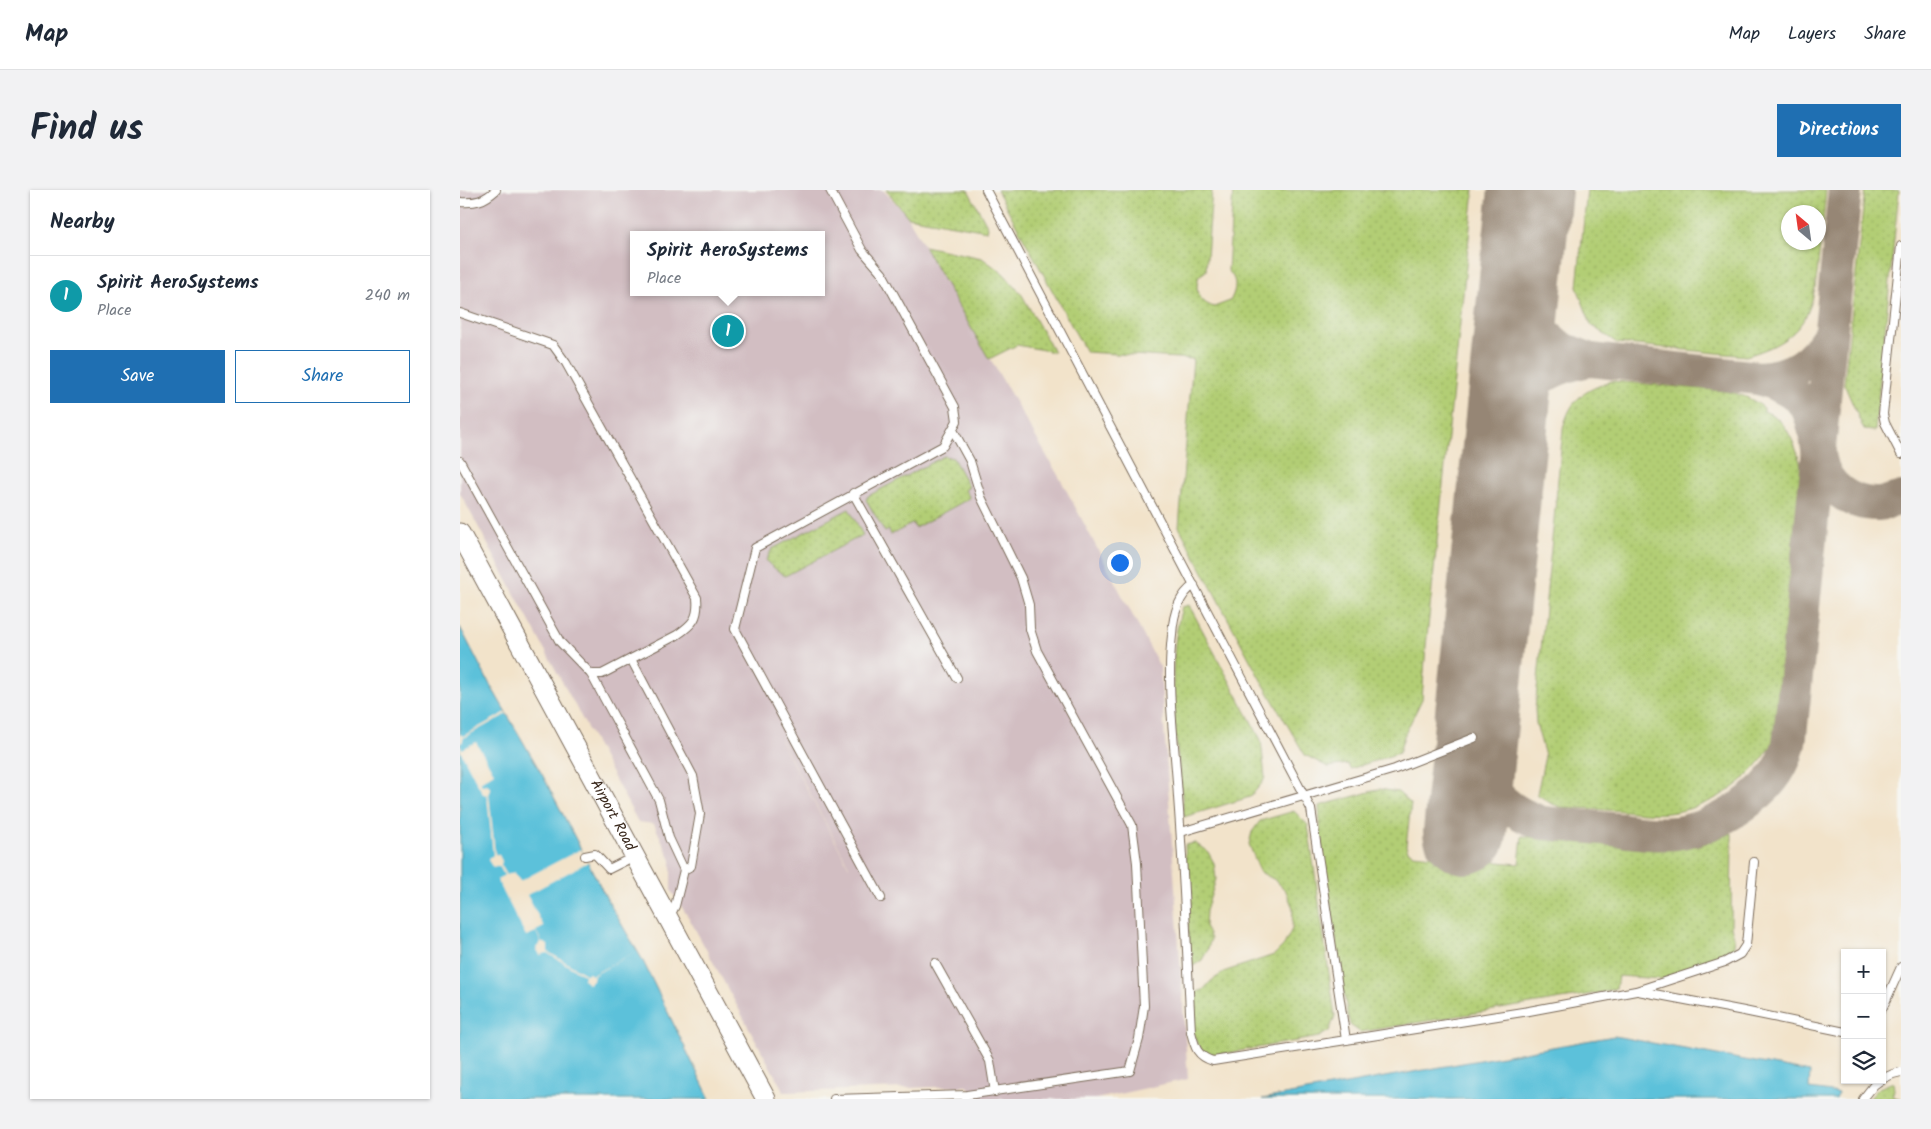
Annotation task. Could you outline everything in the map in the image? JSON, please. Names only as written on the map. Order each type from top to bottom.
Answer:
[{"type":"street","name":"Airport Road","points":[[460,533],[766,1099]]},
{"type":"lane","points":[[460,202],[475,203],[485,200],[496,190]]},
{"type":"lane","points":[[830,190],[862,250],[882,273],[955,407],[957,421],[943,446],[853,493],[755,548],[735,629],[881,898]]},
{"type":"lane","points":[[986,190],[1311,809],[1346,1040]]},
{"type":"lane","points":[[1900,451],[1885,423],[1883,414],[1901,246]]},
{"type":"lane","points":[[460,313],[553,345],[571,371],[697,598],[698,612],[689,627],[602,674],[591,674]]},
{"type":"lane","points":[[834,1099],[967,1095],[1130,1071],[1139,1039],[1144,1006],[1137,863],[1132,825],[1037,651],[1030,629],[1029,605],[1021,578],[981,497],[970,461],[953,430]]},
{"type":"lane","points":[[460,461],[560,642],[591,674],[659,800],[669,838],[684,870],[675,906],[669,918]]},
{"type":"lane","points":[[853,493],[957,678]]},
{"type":"lane","points":[[1194,585],[1182,595],[1175,614],[1170,679],[1181,832],[1191,1032],[1194,1046],[1202,1058],[1213,1061],[1528,1011],[1636,991],[1725,962],[1740,954],[1746,945],[1754,862]]},
{"type":"lane","points":[[632,658],[693,776],[700,814],[690,866],[684,870]]},
{"type":"lane","points":[[1181,832],[1395,769],[1474,738]]},
{"type":"lane","points":[[584,856],[595,854],[609,869],[635,856]]},
{"type":"lane","points":[[935,963],[990,1061],[996,1092]]},
{"type":"lane","points":[[1886,994],[1901,967]]},
{"type":"lane","points":[[1636,991],[1841,1031]]},
{"type":"lane","points":[[1886,1077],[1901,1072]]},
{"type":"lane","points":[[1863,1099],[1871,1084]]},
{"type":"shaded area","points":[[460,190],[883,190],[905,213],[1062,482],[1160,667],[1188,1079],[1096,1099],[981,1099],[967,1086],[784,1092],[689,918],[671,891],[671,860],[654,824],[638,822],[460,493]],"holes":[[[780,739],[849,866],[849,867]]]},
{"type":"green space","points":[[886,190],[968,190],[988,227],[987,231],[908,217]]},
{"type":"green space","points":[[997,190],[1212,190],[1206,271],[1199,276],[1197,286],[1201,299],[1214,307],[1230,301],[1235,289],[1235,282],[1228,271],[1233,190],[1474,190],[1422,699],[1404,736],[1399,753],[1350,769],[1348,764],[1328,767],[1305,755],[1258,675],[1179,527],[1193,359],[1086,352]]},
{"type":"green space","points":[[1587,190],[1826,190],[1824,205],[1781,205],[1781,250],[1820,250],[1810,308],[1794,332],[1782,341],[1746,356],[1617,343],[1591,325],[1577,287]]},
{"type":"green space","points":[[1865,190],[1899,190],[1875,431],[1864,430],[1844,384]]},
{"type":"green space","points":[[924,246],[982,258],[1004,274],[1022,295],[1054,352],[1017,345],[989,359]]},
{"type":"green space","points":[[1612,381],[1725,391],[1746,397],[1764,408],[1764,411],[1775,416],[1786,429],[1801,466],[1773,743],[1755,768],[1744,779],[1719,797],[1690,809],[1669,813],[1560,807],[1537,794],[1545,756],[1536,723],[1535,709],[1563,429],[1570,410],[1579,398],[1593,388]]},
{"type":"green space","points":[[944,456],[953,458],[969,487],[965,490],[970,498],[915,528],[913,523],[891,535],[889,530],[885,532],[866,500],[868,496]]},
{"type":"green space","points":[[849,509],[863,535],[785,576],[766,560],[772,549]]},
{"type":"green space","points":[[1189,605],[1261,740],[1265,777],[1250,797],[1184,817],[1176,738],[1173,683],[1177,631],[1182,607]]},
{"type":"green space","points":[[1380,789],[1398,792],[1411,804],[1406,846],[1408,851],[1413,854],[1519,864],[1522,836],[1653,850],[1700,845],[1732,833],[1731,927],[1734,938],[1733,948],[1728,955],[1662,979],[1618,976],[1616,988],[1604,992],[1360,1032],[1350,1025],[1347,1012],[1321,842],[1319,806]]},
{"type":"green space","points":[[1294,811],[1308,825],[1335,1016],[1329,1031],[1319,1037],[1210,1056],[1203,1051],[1194,1036],[1192,1028],[1193,993],[1203,990],[1211,981],[1226,971],[1274,955],[1284,945],[1292,929],[1293,908],[1286,891],[1275,880],[1260,872],[1249,844],[1252,832],[1260,821]]},
{"type":"green space","points":[[1195,843],[1208,852],[1214,863],[1216,879],[1206,911],[1205,926],[1211,939],[1202,960],[1190,968],[1185,845]]},
{"type":"green space","points":[[1893,1082],[1894,1090],[1892,1096],[1901,1099],[1869,1099],[1879,1088]]},
{"type":"water","points":[[460,627],[489,683],[543,776],[608,901],[642,959],[710,1099],[460,1099]]},
{"type":"water","points":[[1614,1036],[1810,1072],[1809,1089],[1839,1093],[1836,1099],[1262,1099]]},
{"type":"pier","points":[[506,712],[507,714],[463,738],[460,744],[460,734],[463,736]]},
{"type":"pier","points":[[476,742],[494,773],[480,782],[482,785],[487,784],[491,789],[489,794],[495,854],[499,855],[502,861],[501,865],[507,875],[514,872],[520,881],[581,849],[588,862],[527,895],[544,927],[536,931],[542,942],[548,945],[548,952],[586,974],[592,975],[637,951],[594,975],[593,980],[588,984],[583,979],[584,975],[547,953],[540,955],[536,948],[541,942],[536,932],[526,936],[497,880],[504,875],[499,866],[493,868],[488,860],[493,855],[487,795],[483,794],[460,750],[460,745],[462,749]]},
{"type":"taxiway","points":[[1474,738],[1482,768],[1494,792],[1513,809],[1526,817],[1542,823],[1669,834],[1686,831],[1705,826],[1732,813],[1765,788],[1777,773],[1786,756],[1790,736],[1845,190]]},
{"type":"taxiway","points":[[1505,443],[1516,409],[1532,385],[1556,369],[1591,360],[1562,349],[1544,334],[1524,293],[1523,269]]},
{"type":"taxiway","points":[[1591,360],[1759,378],[1771,377],[1792,371],[1801,366],[1809,360],[1830,334]]},
{"type":"taxiway","points":[[1759,378],[1780,386],[1800,399],[1805,405],[1812,420],[1823,469],[1833,486],[1849,498],[1869,504],[1882,504],[1901,498]]},
{"type":"runway","points":[[1465,832],[1530,190]]},
{"type":"place","name":"Spirit AeroSystems","points":[[728,331]]}]
